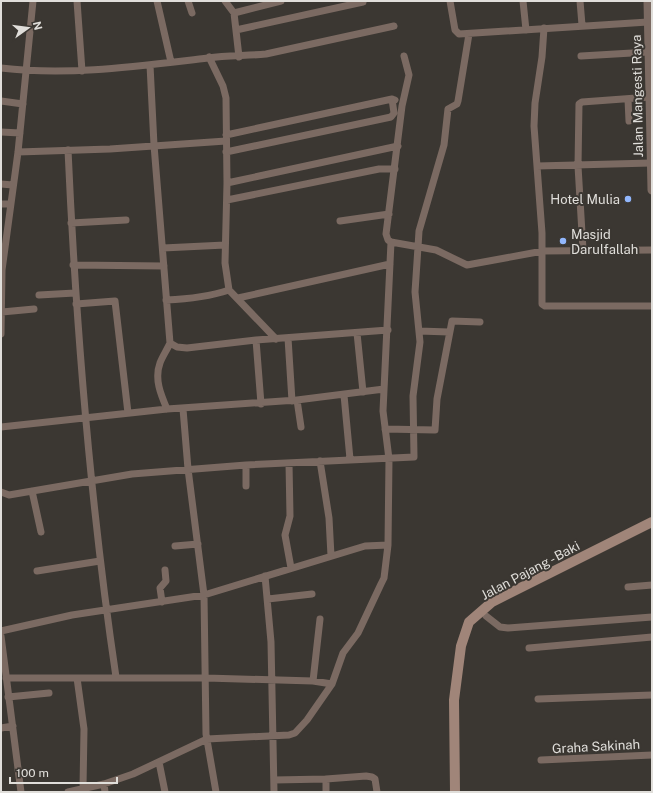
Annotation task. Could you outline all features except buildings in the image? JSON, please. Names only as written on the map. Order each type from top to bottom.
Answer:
[{"type":"main road","name":"Jalan Pajang - Baki","points":[[454,792],[454,700],[461,646],[469,622],[482,614],[492,602],[652,522]]},
{"type":"street","points":[[1,334],[2,270],[18,152],[33,1]]},
{"type":"street","points":[[77,1],[82,71]]},
{"type":"street","points":[[157,1],[171,62]]},
{"type":"street","points":[[188,1],[192,13]]},
{"type":"street","points":[[225,1],[234,13],[239,57]]},
{"type":"street","points":[[234,13],[281,1]]},
{"type":"street","points":[[450,1],[452,18],[456,32],[469,34],[582,25],[648,22]]},
{"type":"street","points":[[523,1],[526,30]]},
{"type":"street","points":[[580,1],[582,25]]},
{"type":"street","name":"Jalan Mangesti Raya","points":[[648,1],[651,83],[652,190]]},
{"type":"street","points":[[236,30],[363,2]]},
{"type":"street","points":[[1,68],[26,71],[82,71],[209,58],[239,57],[266,54],[394,26]]},
{"type":"street","points":[[544,28],[542,58],[535,103],[534,126],[543,251],[541,301],[543,305],[652,306]]},
{"type":"street","points":[[1,492],[9,495],[90,480],[132,474],[188,469],[350,459],[389,459],[414,457],[413,396],[420,342],[415,292],[419,231],[444,145],[449,107],[457,104],[469,34]]},
{"type":"street","points":[[582,56],[649,52]]},
{"type":"street","points":[[404,56],[409,75],[402,104],[386,234],[388,240],[391,242],[436,250],[467,265],[543,251],[652,250]]},
{"type":"street","points":[[209,58],[223,86],[226,98],[227,200],[225,263],[229,290],[276,339]]},
{"type":"street","points":[[150,65],[154,145],[170,343],[160,363],[158,373],[159,391],[168,409]]},
{"type":"street","points":[[583,250],[578,166],[580,104],[650,97]]},
{"type":"street","points":[[18,152],[110,149],[226,138],[392,99],[402,104]]},
{"type":"street","points":[[226,152],[391,117],[394,113],[392,99]]},
{"type":"street","points":[[628,99],[629,121]]},
{"type":"street","points":[[1,101],[23,104]]},
{"type":"street","points":[[1,132],[20,134]]},
{"type":"street","points":[[227,183],[398,146]]},
{"type":"street","points":[[68,150],[73,264],[84,417],[90,480],[116,677]]},
{"type":"street","points":[[537,166],[651,164]]},
{"type":"street","points":[[227,200],[379,169],[395,169]]},
{"type":"street","points":[[1,184],[13,185]]},
{"type":"street","points":[[1,204],[10,204]]},
{"type":"street","points":[[340,222],[389,214]]},
{"type":"street","points":[[71,223],[126,220]]},
{"type":"street","points":[[68,792],[82,787],[104,784],[133,774],[159,762],[206,736],[272,736],[289,735],[295,733],[307,720],[332,684],[342,652],[358,633],[384,578],[388,545],[389,459],[385,429],[384,389],[391,242]]},
{"type":"street","points":[[163,248],[225,245]]},
{"type":"street","points":[[73,264],[164,266]]},
{"type":"street","points":[[238,298],[390,264]]},
{"type":"street","points":[[166,300],[194,299],[229,290]]},
{"type":"street","points":[[39,295],[75,293]]},
{"type":"street","points":[[76,304],[115,301],[128,413]]},
{"type":"street","points":[[2,312],[34,309]]},
{"type":"street","points":[[385,429],[435,430],[437,399],[452,320],[480,322]]},
{"type":"street","points":[[170,343],[177,347],[187,348],[256,340],[388,330]]},
{"type":"street","points":[[419,331],[449,332]]},
{"type":"street","points":[[357,333],[363,392]]},
{"type":"street","points":[[288,338],[295,401],[301,427]]},
{"type":"street","points":[[256,340],[261,404]]},
{"type":"street","points":[[1,427],[168,409],[295,401],[384,389]]},
{"type":"street","points":[[344,395],[350,459]]},
{"type":"street","points":[[183,408],[188,469],[204,595],[206,736],[216,792]]},
{"type":"street","points":[[320,461],[329,518],[331,556]]},
{"type":"street","points":[[289,463],[290,516],[285,535],[291,568]]},
{"type":"street","points":[[246,465],[246,486]]},
{"type":"street","points":[[32,491],[41,532]]},
{"type":"street","points":[[175,546],[198,544]]},
{"type":"street","points":[[1,631],[72,615],[204,595],[365,546],[388,545]]},
{"type":"street","points":[[37,571],[100,561]]},
{"type":"street","points":[[162,602],[160,588],[166,581],[165,570]]},
{"type":"street","points":[[265,576],[271,642],[274,792]]},
{"type":"street","points":[[628,587],[652,584]]},
{"type":"street","points":[[268,599],[312,594]]},
{"type":"street","points":[[482,614],[500,627],[508,628],[652,617]]},
{"type":"street","points":[[313,681],[320,619]]},
{"type":"street","points":[[1,636],[21,792]]},
{"type":"street","points":[[529,648],[652,637]]},
{"type":"street","points":[[6,678],[206,678],[313,681],[332,684]]},
{"type":"street","points":[[77,678],[84,728],[82,787]]},
{"type":"street","points":[[8,697],[49,693]]},
{"type":"street","points":[[538,699],[652,695]]},
{"type":"street","points":[[1,728],[13,726]]},
{"type":"street","name":"Graha Sakinah","points":[[541,760],[652,755]]},
{"type":"street","points":[[159,762],[165,792]]},
{"type":"street","points":[[274,780],[372,777],[375,780],[377,792]]},
{"type":"street","points":[[326,779],[326,792]]},
{"type":"street","points":[[104,784],[105,792]]},
{"type":"place","name":"Hotel Mulia","points":[[628,199]]},
{"type":"place","name":"Masjid Darulfallah","points":[[563,241]]}]
